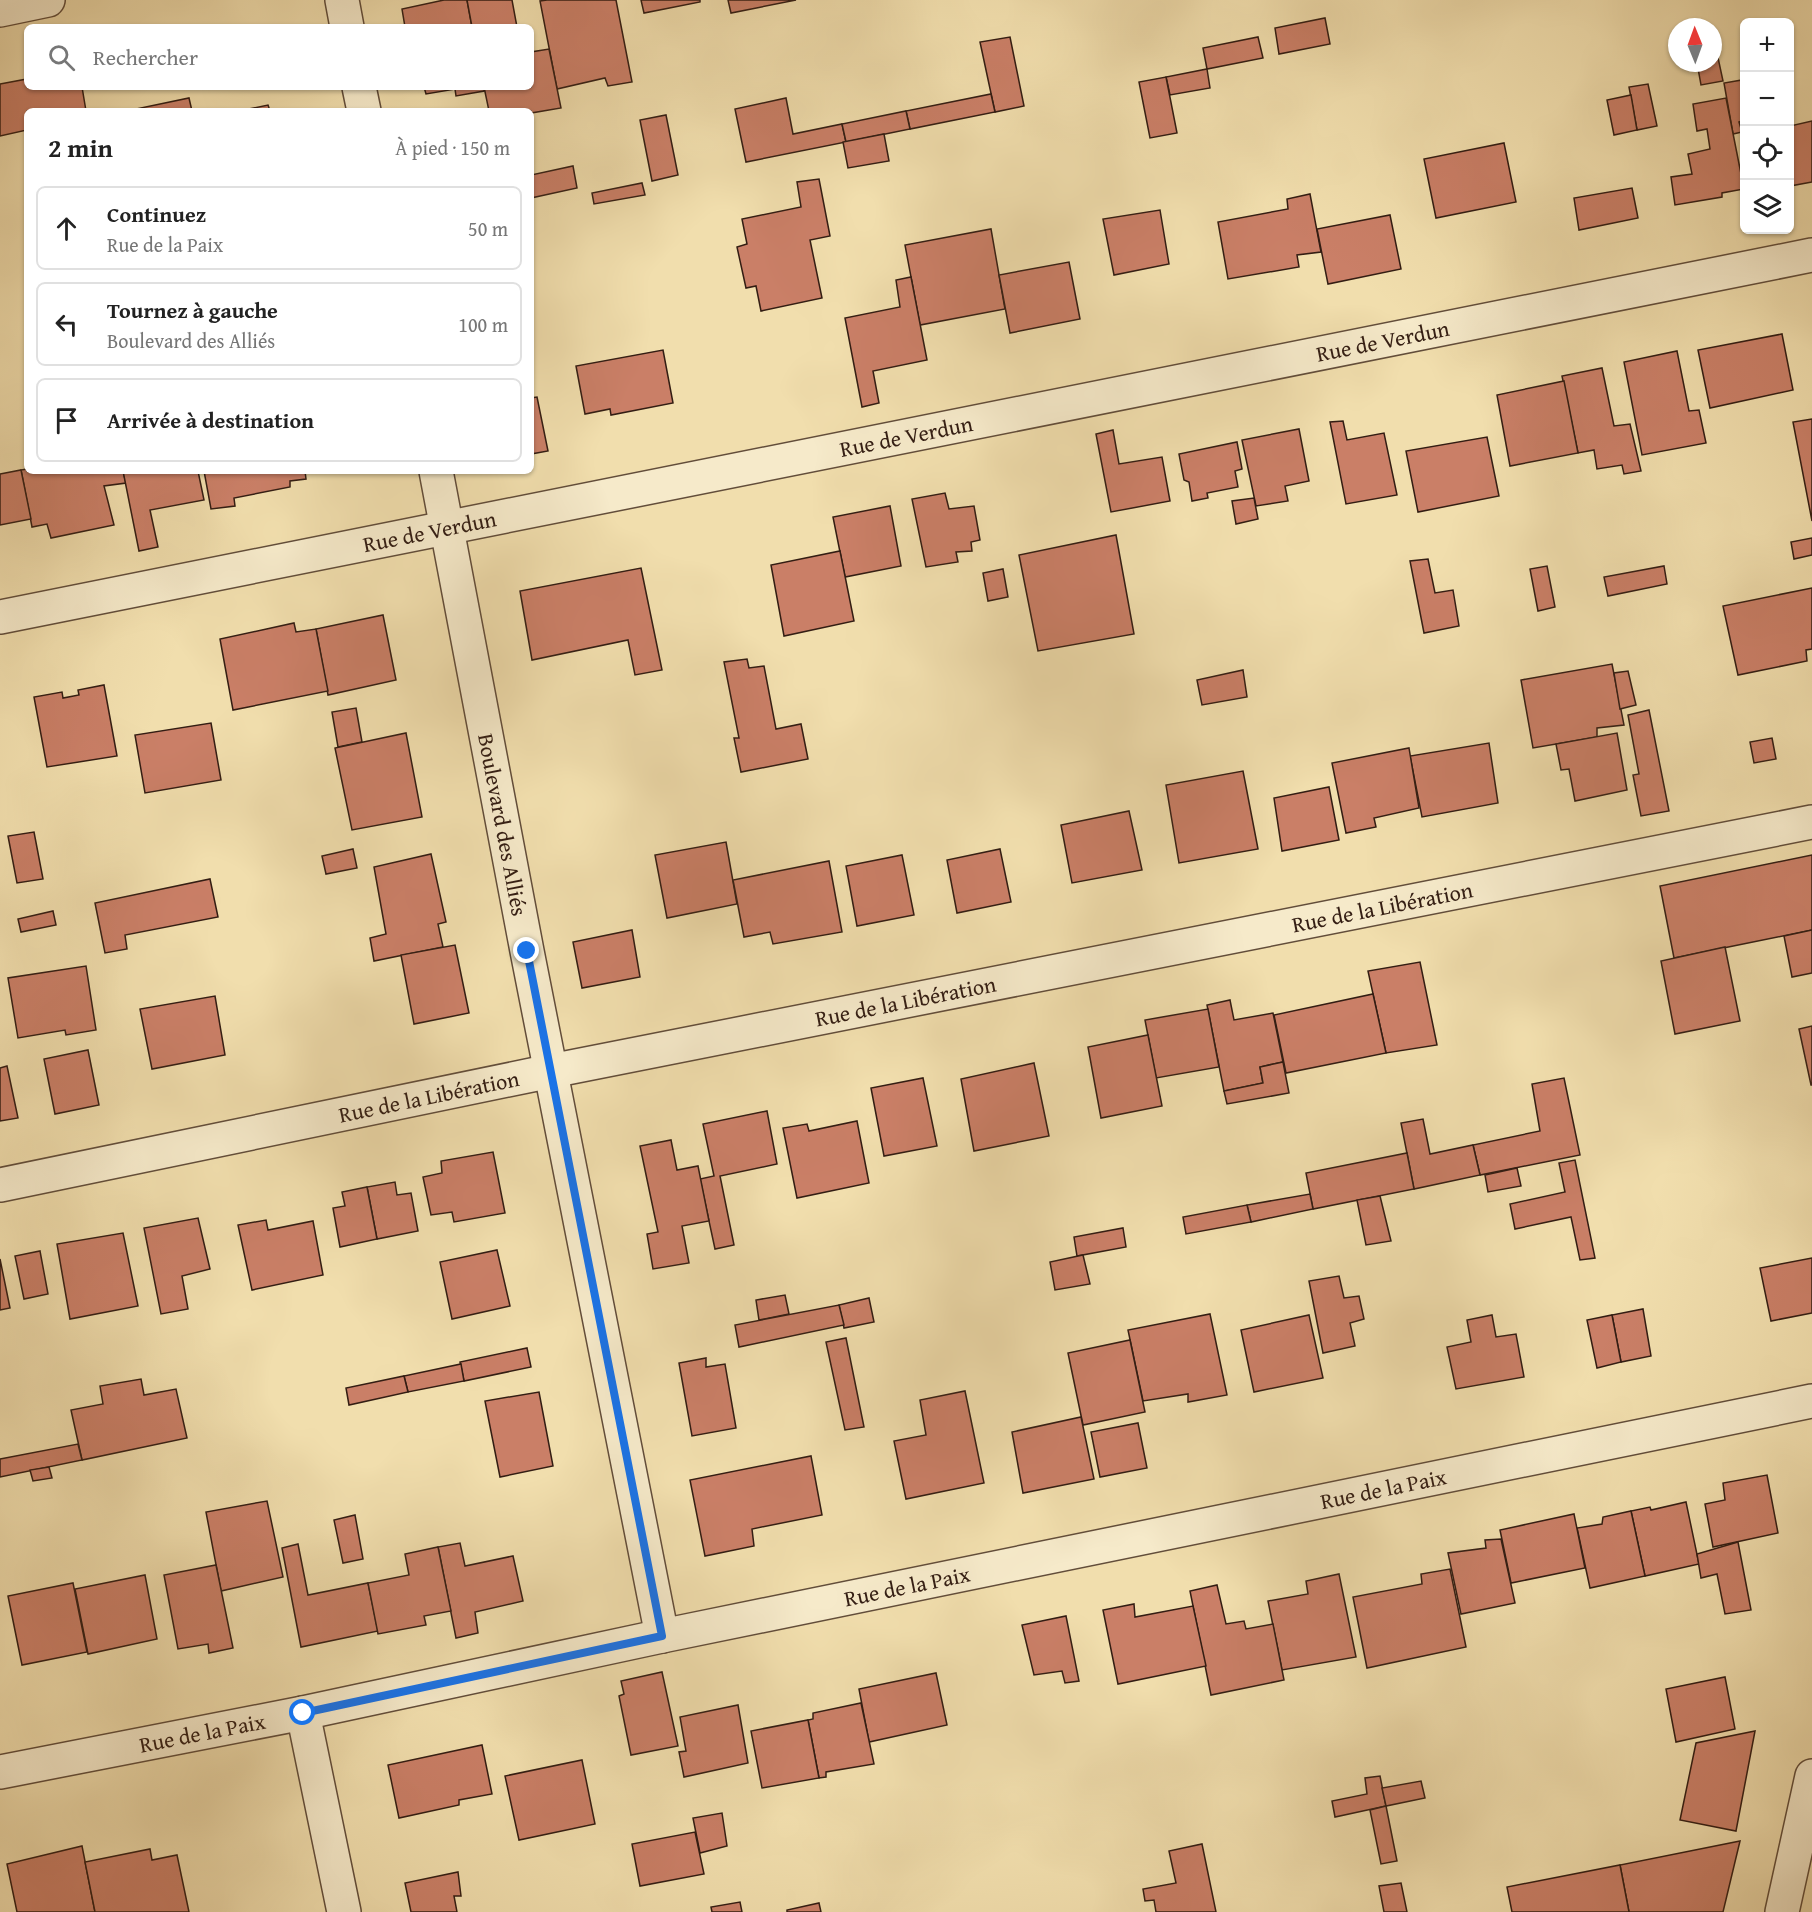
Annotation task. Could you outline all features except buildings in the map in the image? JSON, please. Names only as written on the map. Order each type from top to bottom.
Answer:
[{"type":"street","points":[[0,10],[48,0]]},
{"type":"street","points":[[342,0],[346,24]]},
{"type":"street","points":[[360,90],[363,108]]},
{"type":"street","name":"Rue de Verdun","points":[[0,617],[1812,255]]},
{"type":"street","name":"Boulevard des Alliés","points":[[437,474],[662,1636]]},
{"type":"street","name":"Rue de la Libération","points":[[0,1185],[551,1071],[1812,822]]},
{"type":"street","name":"Rue de la Paix","points":[[0,1772],[303,1713],[662,1636],[1812,1401]]},
{"type":"street","points":[[303,1713],[344,1912]]},
{"type":"street","points":[[1782,1912],[1812,1776]]},
{"type":"route","points":[[303,1713],[662,1636],[527,951]]}]
